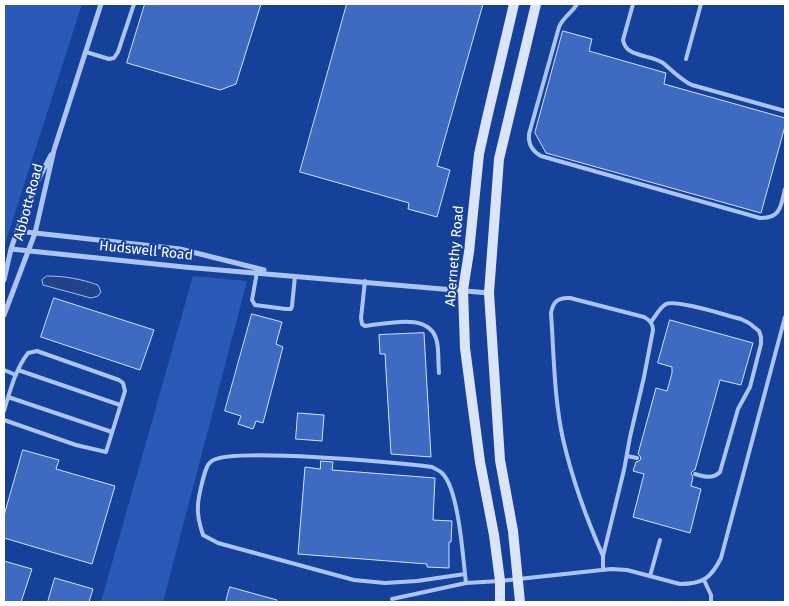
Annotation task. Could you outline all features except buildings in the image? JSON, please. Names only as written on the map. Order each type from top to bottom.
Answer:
[{"type":"main road","name":"Abernethy Road","points":[[500,602],[500,581],[494,535],[480,462],[465,348],[464,290],[479,154],[514,4]]},
{"type":"main road","points":[[520,602],[513,531],[500,460],[489,293],[499,159],[536,4]]},
{"type":"street","name":"Abbott Road","points":[[4,315],[35,233],[54,150],[101,4]]},
{"type":"street","name":"Abbott Road","points":[[4,280],[17,231],[38,180],[54,150]]},
{"type":"street","name":"Hudswell Road","points":[[17,231],[180,249],[279,274]]},
{"type":"street","name":"Hudswell Road","points":[[11,248],[184,267],[489,293]]},
{"type":"lane","points":[[86,52],[109,59],[114,58],[118,52],[134,4]]},
{"type":"lane","points":[[577,4],[562,20],[529,134],[529,144],[536,154],[760,218],[770,218],[778,212],[785,189]]},
{"type":"lane","points":[[633,4],[623,40],[629,50],[659,60],[692,85],[785,111]]},
{"type":"lane","points":[[686,59],[702,4]]},
{"type":"lane","points":[[257,272],[252,300],[255,305],[286,309],[291,309],[292,306],[295,276]]},
{"type":"lane","points":[[365,282],[362,324],[365,326],[403,321],[425,324],[437,340],[439,373]]},
{"type":"lane","points":[[603,556],[584,511],[563,440],[556,389],[550,313],[554,303],[558,299],[564,298],[644,317],[653,326],[624,470],[603,556],[603,570]]},
{"type":"lane","points":[[651,322],[666,304],[677,303],[749,322],[761,337],[760,350],[750,387],[738,409],[720,472],[707,477],[695,474]]},
{"type":"lane","points":[[392,599],[466,583],[603,570],[619,569],[680,584],[704,580],[710,576],[721,558],[785,317]]},
{"type":"lane","points":[[4,411],[22,362],[28,353],[37,351],[119,380],[123,383],[125,391],[106,452],[76,445],[4,420]]},
{"type":"lane","points":[[4,370],[16,375]]},
{"type":"lane","points":[[18,370],[120,405]]},
{"type":"lane","points":[[8,397],[112,432]]},
{"type":"lane","points":[[465,574],[417,581],[386,583],[354,580],[218,543],[203,535],[200,525],[198,505],[207,466],[212,461],[224,457],[255,456],[323,458],[432,467],[443,474],[453,492],[459,520],[465,574],[466,583]]},
{"type":"lane","points":[[627,456],[637,458]]},
{"type":"lane","points":[[650,576],[660,540]]},
{"type":"lane","points":[[704,580],[711,594],[712,602]]},
{"type":"shaded area","points":[[4,4],[82,4],[4,247]]},
{"type":"shaded area","points":[[47,276],[67,277],[92,283],[98,285],[101,292],[98,296],[91,298],[43,285],[42,280]]},
{"type":"shaded area","points":[[193,276],[247,281],[163,602],[101,602]]}]
